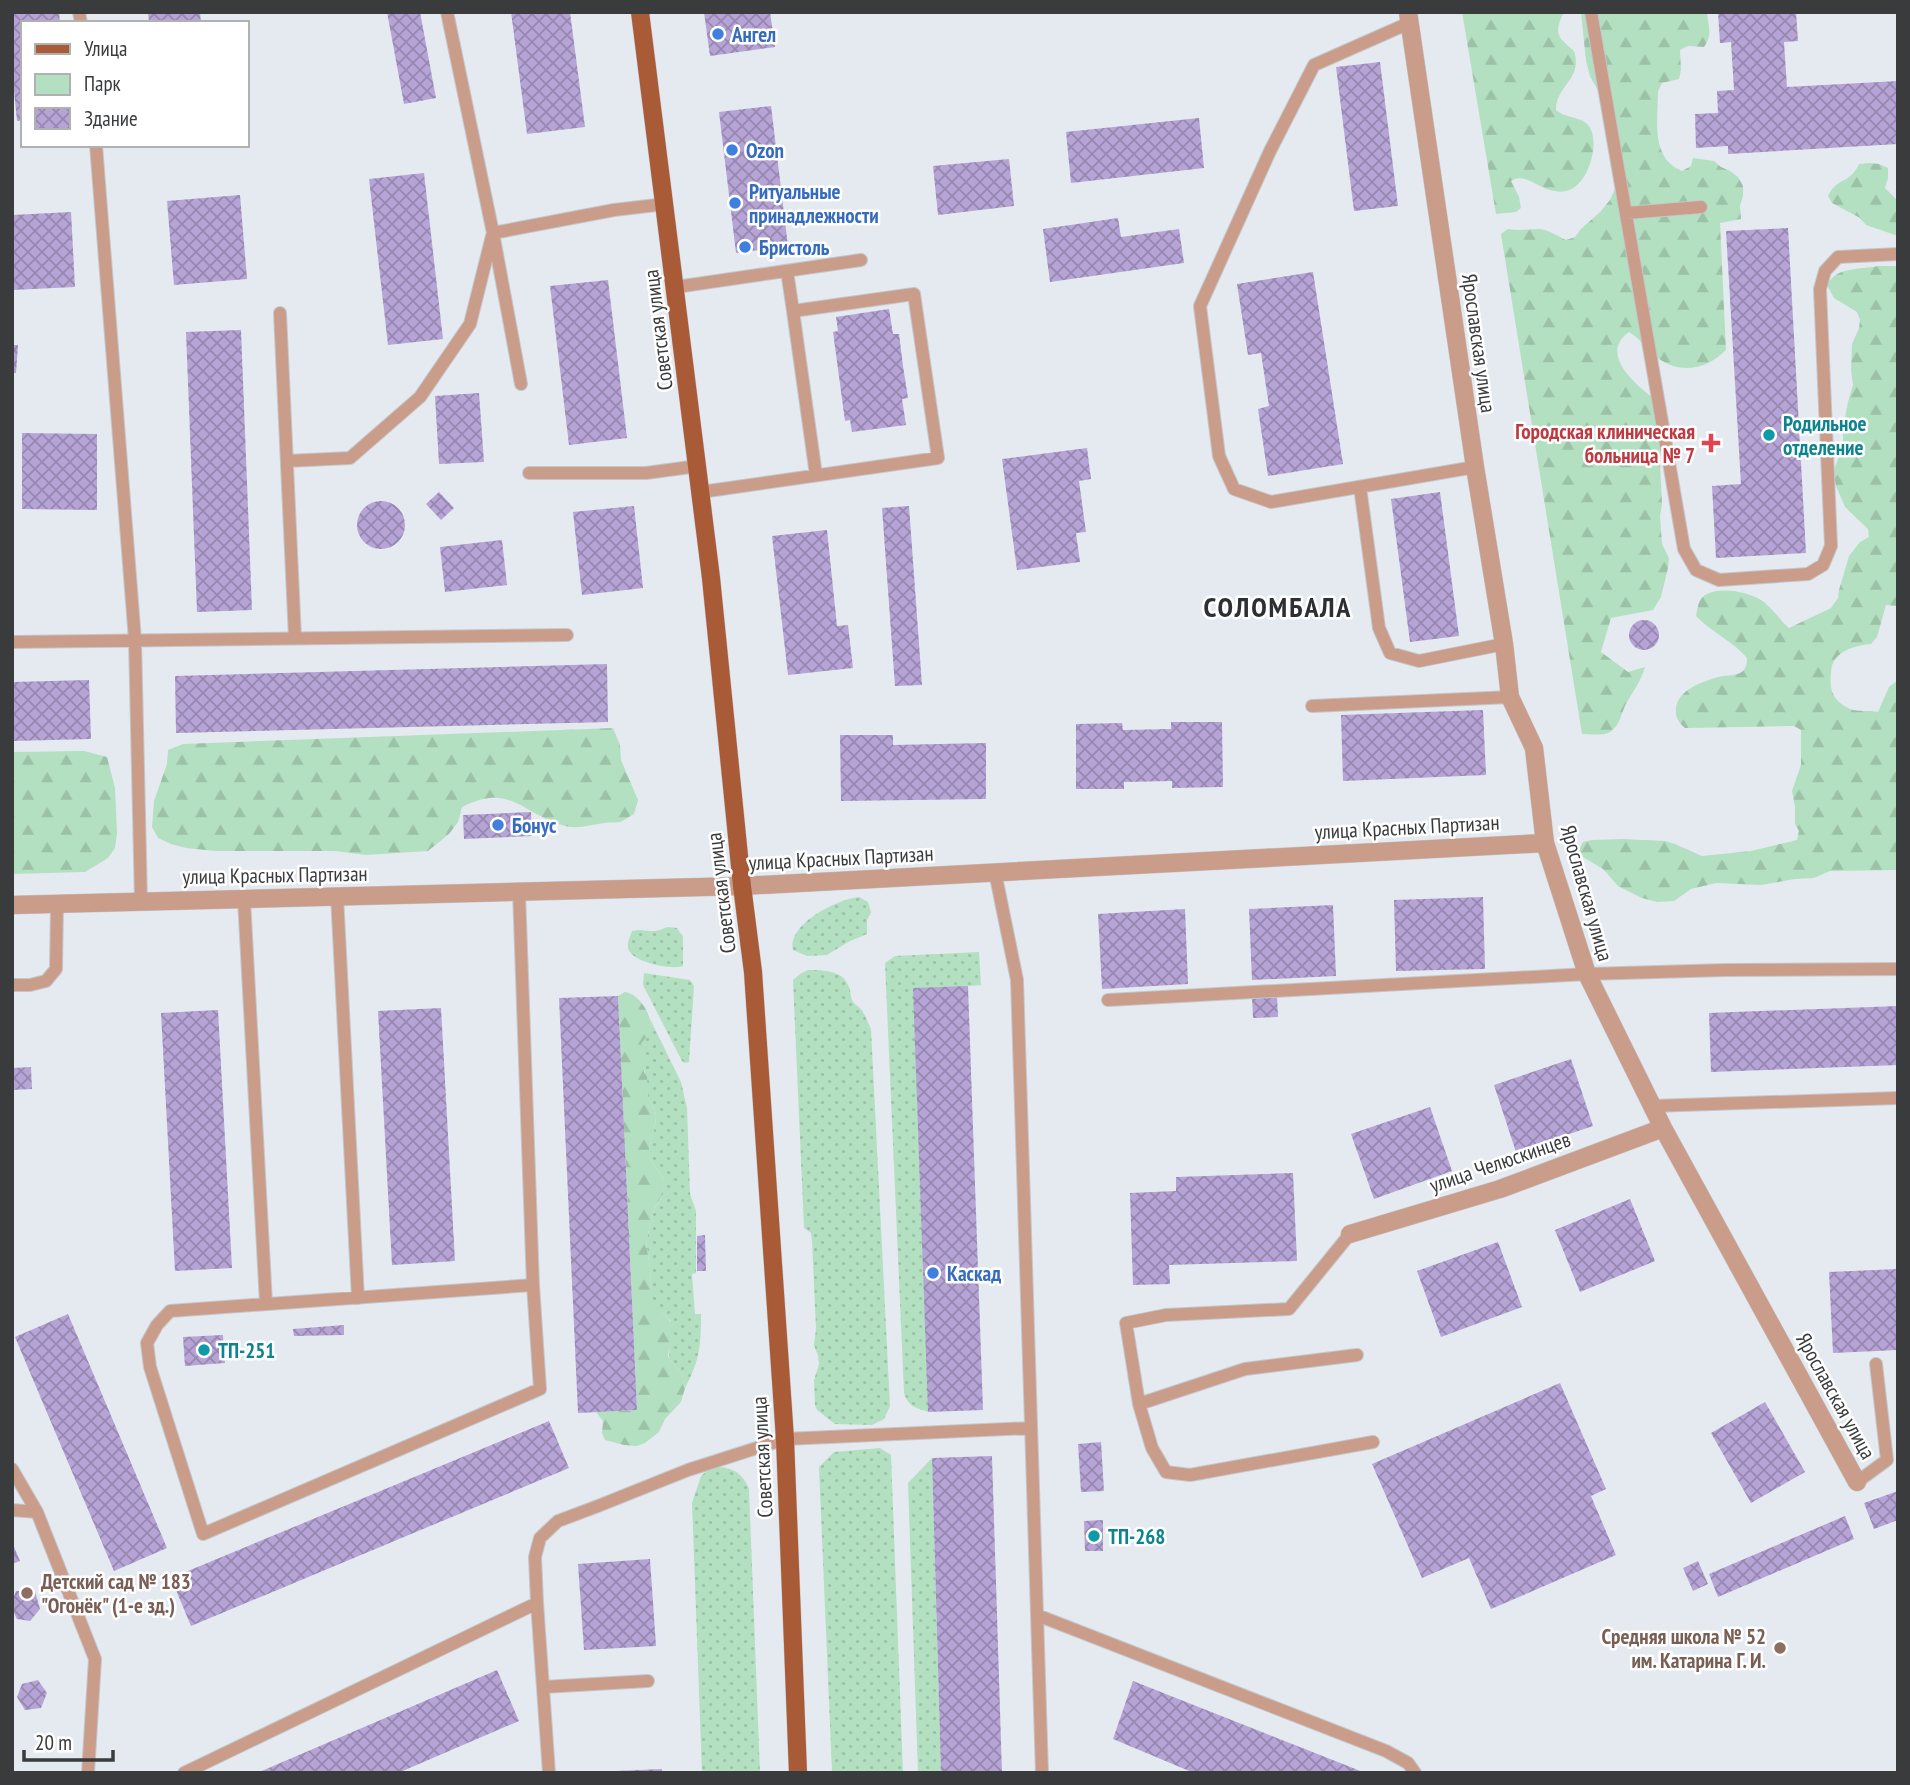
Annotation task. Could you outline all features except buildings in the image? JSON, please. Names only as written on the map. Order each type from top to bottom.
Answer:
[{"type":"main road","name":"Советская улица","points":[[640,12],[698,466],[753,972],[785,1439],[798,1773]]},
{"type":"street","name":"Ярославская улица","points":[[1408,18],[1510,697],[1534,748],[1545,843],[1587,974],[1663,1128],[1857,1482]]},
{"type":"street","name":"улица Красных Партизан","points":[[12,905],[742,886],[1545,843]]},
{"type":"street","name":"улица Челюскинцев","points":[[1350,1234],[1500,1189],[1663,1128]]},
{"type":"lane","points":[[447,12],[521,384]]},
{"type":"lane","points":[[1591,12],[1684,549],[1696,570],[1719,580],[1808,574],[1823,565],[1830,546],[1820,289],[1825,271],[1838,257],[1898,254]]},
{"type":"lane","points":[[1408,18],[1314,65],[1270,150],[1200,306],[1219,456],[1234,489],[1271,502],[1475,467]]},
{"type":"lane","points":[[96,147],[135,640],[141,901]]},
{"type":"lane","points":[[493,233],[614,210],[665,204]]},
{"type":"lane","points":[[1627,213],[1701,207]]},
{"type":"lane","points":[[287,461],[350,458],[420,397],[470,324],[493,233]]},
{"type":"lane","points":[[676,287],[861,260]]},
{"type":"lane","points":[[787,271],[816,475]]},
{"type":"lane","points":[[701,492],[938,458],[914,293],[793,311]]},
{"type":"lane","points":[[280,313],[295,638]]},
{"type":"lane","points":[[529,473],[646,473],[698,466]]},
{"type":"lane","points":[[1360,487],[1379,628],[1390,653],[1419,661],[1504,644]]},
{"type":"lane","points":[[12,642],[567,635]]},
{"type":"lane","points":[[1312,706],[1510,697]]},
{"type":"lane","points":[[995,872],[1017,980],[1042,1773]]},
{"type":"lane","points":[[519,892],[533,1285],[540,1390],[203,1534],[150,1367],[147,1343],[170,1311],[533,1285]]},
{"type":"lane","points":[[337,896],[358,1298]]},
{"type":"lane","points":[[244,899],[266,1303]]},
{"type":"lane","points":[[12,985],[30,985],[46,981],[56,969],[57,904]]},
{"type":"lane","points":[[1108,1000],[1587,974],[1898,969]]},
{"type":"lane","points":[[1652,1106],[1898,1098]]},
{"type":"lane","points":[[1350,1234],[1289,1309],[1166,1315],[1126,1323],[1139,1404],[1152,1448],[1166,1472],[1190,1475],[1373,1442]]},
{"type":"lane","points":[[1139,1404],[1245,1369],[1357,1355]]},
{"type":"lane","points":[[1857,1482],[1887,1460],[1877,1364]]},
{"type":"lane","points":[[550,1773],[535,1557],[540,1538],[558,1521],[688,1470],[785,1439],[1031,1428]]},
{"type":"lane","points":[[12,1469],[37,1512],[94,1660],[88,1773]]},
{"type":"lane","points":[[12,1510],[37,1512]]},
{"type":"lane","points":[[184,1773],[537,1603]]},
{"type":"lane","points":[[1037,1615],[1386,1751],[1408,1763],[1415,1773]]},
{"type":"lane","points":[[543,1687],[648,1681]]},
{"type":"green space","points":[[1462,12],[1564,12],[1558,30],[1564,42],[1574,51],[1576,61],[1572,76],[1557,101],[1556,110],[1586,123],[1593,139],[1591,161],[1581,181],[1574,188],[1557,192],[1517,178],[1511,181],[1521,208],[1516,212],[1496,214]]},
{"type":"green space","points":[[1581,12],[1707,12],[1707,43],[1704,47],[1688,46],[1680,50],[1679,79],[1662,83],[1658,91],[1657,126],[1660,148],[1672,165],[1682,171],[1691,166],[1693,158],[1714,161],[1738,177],[1743,186],[1741,219],[1720,223],[1726,350],[1700,366],[1681,368],[1672,366],[1654,355],[1629,332],[1620,341],[1617,351],[1624,370],[1657,401],[1662,544],[1669,558],[1661,597],[1653,610],[1611,618],[1601,652],[1628,672],[1645,667],[1616,726],[1604,734],[1582,734],[1501,234],[1508,229],[1538,229],[1549,231],[1566,240],[1575,237],[1610,200],[1618,182],[1601,96],[1590,76],[1586,61]]},
{"type":"green space","points":[[1869,163],[1888,168],[1885,188],[1898,201],[1898,236],[1866,225],[1860,218],[1832,203],[1828,196],[1835,186],[1852,175],[1859,164]]},
{"type":"green space","points":[[1878,266],[1898,266],[1898,606],[1886,605],[1877,637],[1871,644],[1852,648],[1836,658],[1832,665],[1831,679],[1833,695],[1844,706],[1853,710],[1878,712],[1889,687],[1898,680],[1898,870],[1830,871],[1814,878],[1761,885],[1716,883],[1691,889],[1674,901],[1657,902],[1642,898],[1618,886],[1603,869],[1583,857],[1579,850],[1583,842],[1623,839],[1665,841],[1702,856],[1751,851],[1797,840],[1799,831],[1795,824],[1792,791],[1801,765],[1801,730],[1794,726],[1685,728],[1678,720],[1676,709],[1677,702],[1691,688],[1718,677],[1740,673],[1746,665],[1747,658],[1741,652],[1696,616],[1700,600],[1714,592],[1743,593],[1760,600],[1789,628],[1831,608],[1838,598],[1849,556],[1860,542],[1869,537],[1868,529],[1845,507],[1834,478],[1834,470],[1843,445],[1843,428],[1853,385],[1852,344],[1860,320],[1857,312],[1834,298],[1827,285],[1831,279],[1843,272]]},
{"type":"green space","points":[[613,728],[620,745],[621,760],[638,800],[634,814],[620,822],[567,826],[548,820],[514,802],[492,798],[478,800],[462,807],[458,822],[449,834],[428,851],[366,855],[335,851],[215,851],[186,848],[158,838],[152,827],[154,801],[167,764],[168,750],[183,744]]},
{"type":"green space","points":[[84,751],[107,757],[115,788],[115,848],[108,858],[85,872],[12,874],[12,752]]},
{"type":"green space","points":[[859,897],[868,902],[871,912],[867,920],[867,934],[827,955],[807,956],[793,950],[793,940],[806,922],[839,902]]},
{"type":"green space","points":[[667,927],[677,928],[683,937],[683,966],[655,965],[630,952],[628,944],[632,931],[656,931]]},
{"type":"green space","points":[[979,952],[981,985],[968,986],[928,1412],[913,1406],[904,1393],[885,963],[895,956]]},
{"type":"green space","points":[[808,970],[831,972],[841,976],[849,987],[853,1002],[863,1012],[871,1029],[890,1406],[884,1419],[872,1425],[835,1424],[817,1410],[815,1405],[814,1380],[819,1364],[814,1345],[816,1329],[812,1240],[811,1233],[804,1228],[793,980]]},
{"type":"green space","points":[[644,973],[690,980],[694,986],[689,1062],[682,1061],[643,985]]},
{"type":"green space","points":[[625,992],[640,1001],[650,1023],[649,1034],[641,1044],[645,1058],[648,1097],[656,1116],[649,1158],[664,1179],[664,1184],[646,1242],[651,1293],[654,1304],[673,1326],[673,1341],[668,1354],[682,1374],[685,1388],[681,1402],[665,1419],[659,1432],[637,1446],[605,1440],[602,1433],[603,1421],[596,1412],[637,1410],[618,996]]},
{"type":"green space","points":[[650,1019],[681,1082],[687,1108],[690,1194],[696,1211],[696,1273],[692,1274],[695,1314],[701,1314],[701,1325],[697,1360],[685,1388],[682,1374],[669,1359],[671,1321],[651,1299],[646,1242],[654,1210],[661,1198],[664,1179],[649,1158],[656,1116],[648,1097],[641,1044],[649,1030]]},
{"type":"green space","points":[[880,1448],[891,1455],[903,1773],[832,1773],[819,1467],[834,1452]]},
{"type":"green space","points":[[932,1458],[941,1773],[918,1773],[908,1483]]},
{"type":"green space","points":[[711,1467],[724,1467],[734,1471],[743,1478],[749,1489],[760,1773],[702,1773],[692,1503],[701,1476]]},
{"type":"place","name":"Ангел","points":[[718,34]]},
{"type":"place","name":"Ozon","points":[[732,150]]},
{"type":"place","name":"Ритуальные принадлежности","points":[[735,203]]},
{"type":"place","name":"Бристоль","points":[[745,247]]},
{"type":"place","name":"Родильное отделение","points":[[1769,435]]},
{"type":"place","name":"Городская клиническая больница № 7","points":[[1711,443]]},
{"type":"place","name":"Бонус","points":[[498,825]]},
{"type":"place","name":"Каскад","points":[[933,1273]]},
{"type":"place","name":"ТП-251","points":[[204,1350]]},
{"type":"place","name":"ТП-268","points":[[1094,1536]]},
{"type":"place","name":"Детский сад № 183 \"Огонёк\" (1-е зд.)","points":[[27,1593]]},
{"type":"place","name":"Средняя школа № 52 им. Катарина Г. И.","points":[[1780,1648]]},
{"type":"district","name":"СОЛОМБАЛА","points":[[1278,606]]}]
